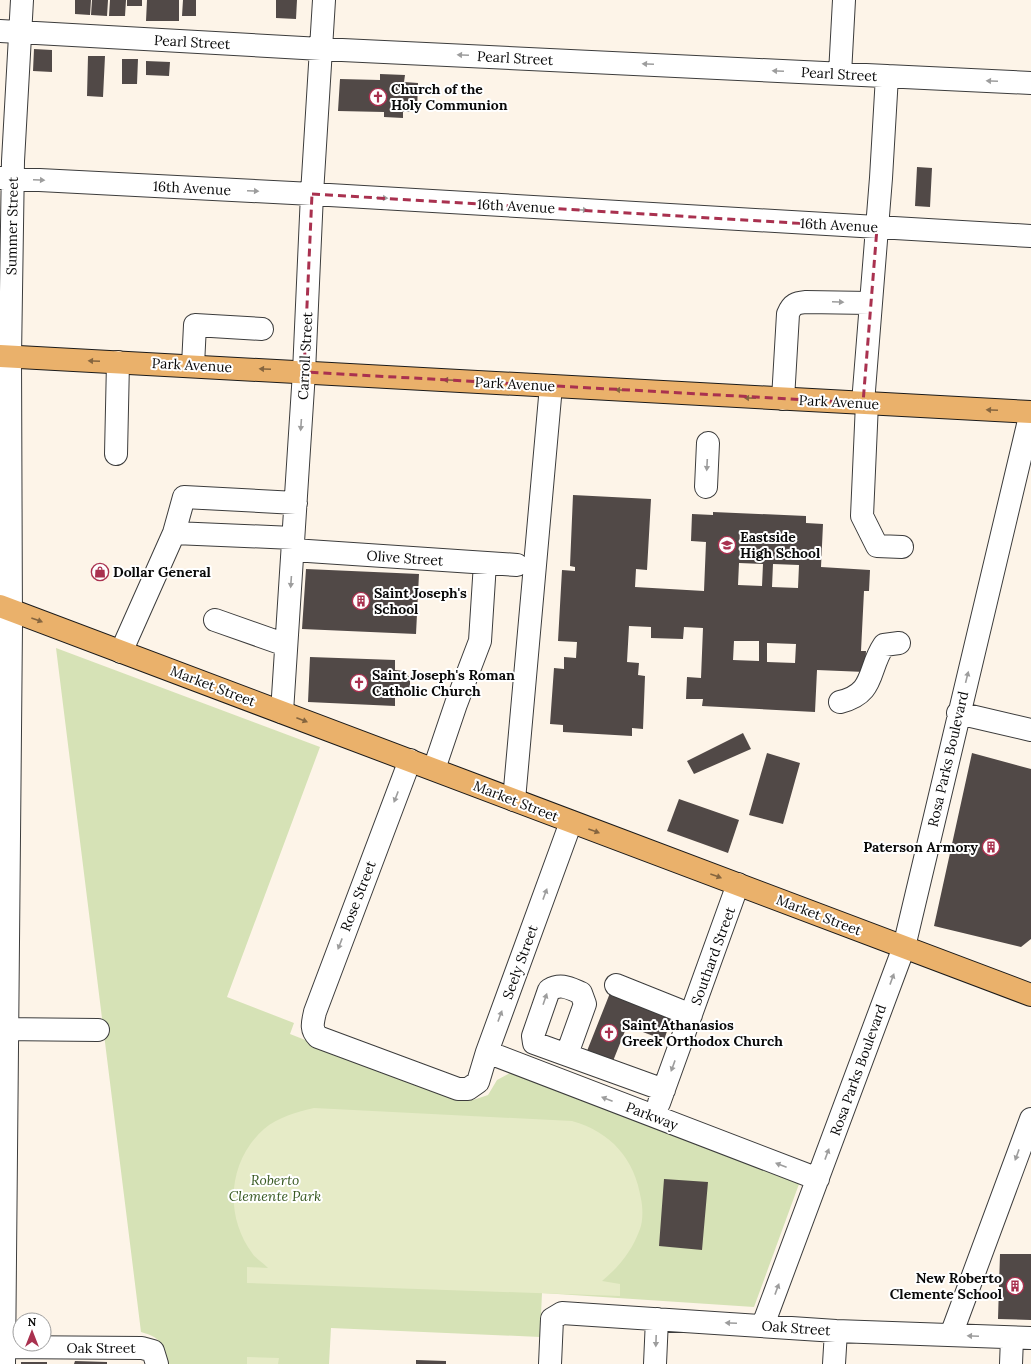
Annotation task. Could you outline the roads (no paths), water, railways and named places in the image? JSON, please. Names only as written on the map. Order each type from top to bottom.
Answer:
[{"type":"main road","name":"Park Avenue","points":[[5,356],[193,365],[1031,412]]},
{"type":"main road","name":"Market Street","points":[[5,608],[1031,995]]},
{"type":"street","name":"Summer Street","points":[[3,1353],[5,356],[7,178],[10,32],[22,0]]},
{"type":"street","name":"Carroll Street","points":[[282,712],[304,372],[312,194],[324,0]]},
{"type":"street","points":[[840,74],[844,0]]},
{"type":"street","name":"Pearl Street","points":[[10,32],[321,49],[1031,83]]},
{"type":"street","points":[[887,76],[877,228],[870,303],[865,403],[862,516],[877,546],[902,547]]},
{"type":"street","name":"16th Avenue","points":[[7,178],[312,194],[1031,236]]},
{"type":"street","points":[[783,399],[788,314],[790,307],[796,303],[806,302],[870,303]]},
{"type":"street","points":[[193,365],[195,325],[262,329]]},
{"type":"street","points":[[116,454],[118,362]]},
{"type":"street","points":[[514,800],[551,386]]},
{"type":"street","name":"Rosa Parks Boulevard","points":[[763,1325],[904,947],[958,713],[1031,412]]},
{"type":"street","points":[[706,487],[708,443]]},
{"type":"street","points":[[121,652],[174,533],[184,497],[296,503]]},
{"type":"street","name":"Olive Street","points":[[174,533],[517,565]]},
{"type":"street","points":[[434,769],[456,704],[480,641],[485,563]]},
{"type":"street","points":[[215,620],[286,645]]},
{"type":"street","points":[[840,702],[852,699],[860,693],[868,683],[884,645],[898,643]]},
{"type":"street","points":[[958,713],[1031,730]]},
{"type":"street","name":"Rose Street","points":[[410,760],[315,1012],[312,1028],[313,1032],[318,1037],[458,1089]]},
{"type":"street","name":"Seely Street","points":[[458,1089],[468,1089],[478,1082],[487,1052],[571,822]]},
{"type":"street","name":"Southard Street","points":[[654,1117],[738,884]]},
{"type":"street","points":[[616,985],[691,1015]]},
{"type":"street","points":[[4,1029],[98,1030]]},
{"type":"street","name":"Parkway","points":[[487,1052],[654,1117],[818,1178]]},
{"type":"street","points":[[567,1054],[664,1090]]},
{"type":"street","points":[[951,1335],[1031,1119]]},
{"type":"street","name":"Oak Street","points":[[550,1364],[552,1319],[562,1313],[763,1325],[836,1331],[1022,1338]]},
{"type":"street","points":[[655,1364],[657,1319]]},
{"type":"street","points":[[834,1364],[836,1331]]},
{"type":"street","points":[[1011,1364],[1022,1338]]},
{"type":"street","name":"Oak Street","points":[[3,1353],[148,1348],[155,1358]]},
{"type":"place","name":"Church of the Holy Communion","points":[[378,97]]},
{"type":"place","name":"Eastside High School","points":[[727,545]]},
{"type":"place","name":"Dollar General","points":[[100,572]]},
{"type":"place","name":"Saint Joseph's School","points":[[361,601]]},
{"type":"place","name":"Saint Joseph's Roman Catholic Church","points":[[359,683]]},
{"type":"place","name":"Paterson Armory","points":[[991,847]]},
{"type":"place","name":"Saint Athanasios Greek Orthodox Church","points":[[609,1033]]},
{"type":"place","name":"New Roberto Clemente School","points":[[1015,1286]]},
{"type":"park label","name":"Roberto Clemente Park","points":[[275,1188]]}]
